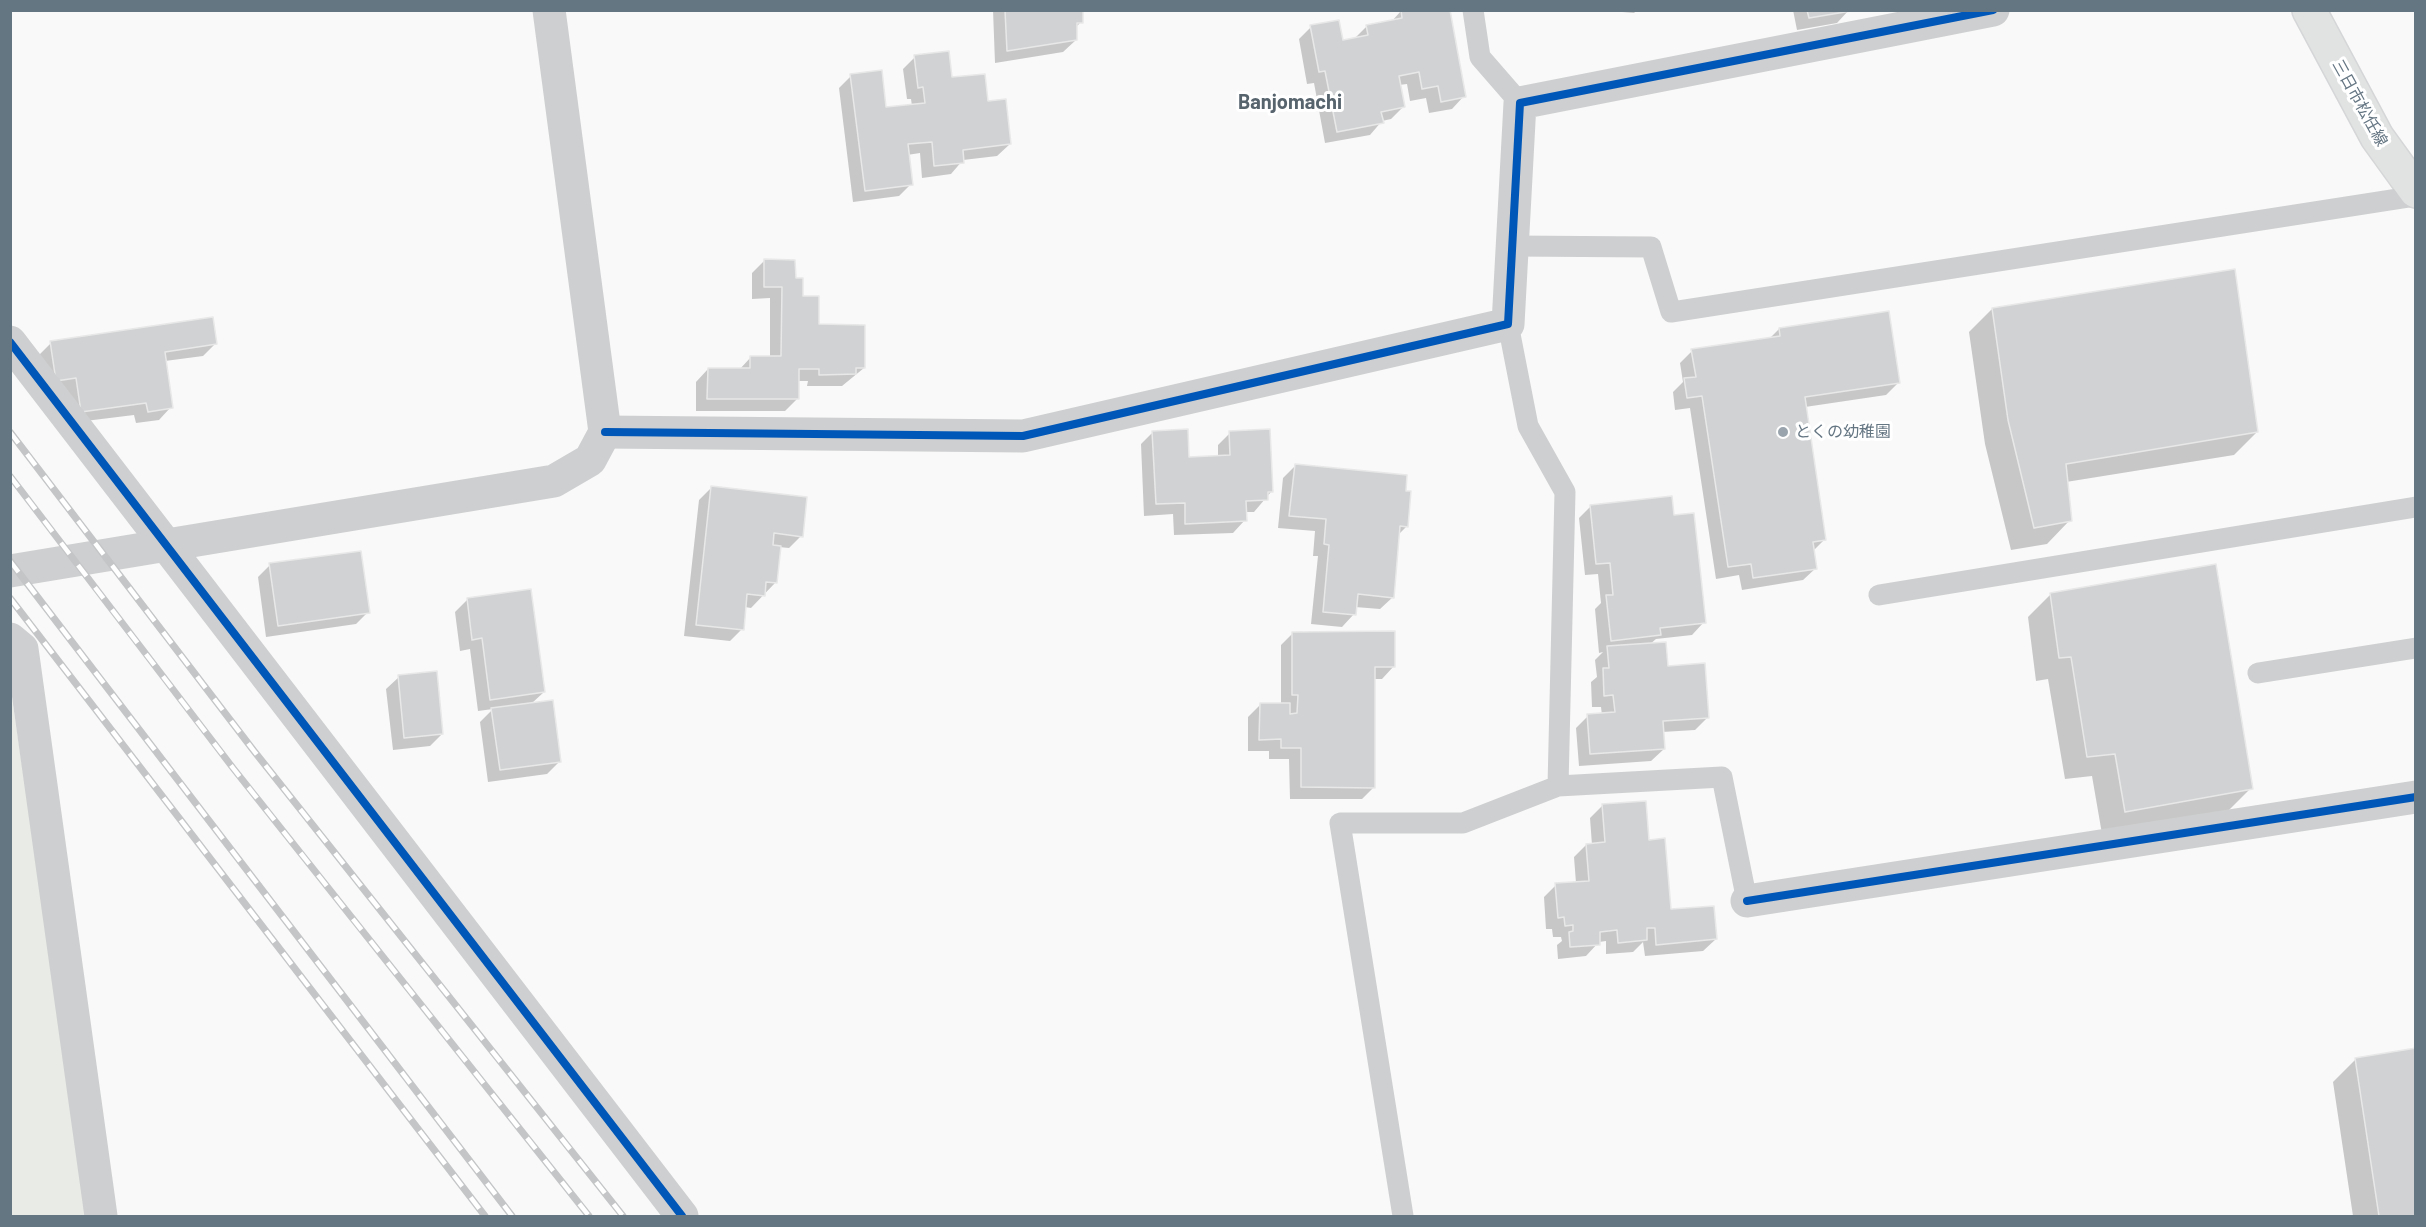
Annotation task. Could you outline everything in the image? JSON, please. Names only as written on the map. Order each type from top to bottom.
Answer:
[{"type":"main road","name":"三日市松任線","points":[[2309,10],[2377,137],[2415,191]]},
{"type":"street","points":[[10,571],[554,481],[590,460],[605,432],[549,10]]},
{"type":"street","points":[[605,432],[1023,436],[1508,324],[1520,102],[1993,10]]},
{"type":"street","points":[[10,342],[167,544],[554,1053],[682,1216]]},
{"type":"street","points":[[10,639],[22,649],[101,1216]]},
{"type":"street","points":[[1747,901],[2415,797]]},
{"type":"lane","points":[[1473,10],[1480,57],[1520,102]]},
{"type":"lane","points":[[1513,246],[1651,247],[1671,312],[2415,196]]},
{"type":"lane","points":[[1508,324],[1528,426],[1565,492],[1558,786]]},
{"type":"lane","points":[[1880,595],[2415,507]]},
{"type":"lane","points":[[2258,673],[2415,648]]},
{"type":"lane","points":[[1403,1216],[1340,823],[1463,823],[1558,786],[1722,777],[1747,901]]},
{"type":"shaded area","points":[[11,691],[89,1216],[11,1216]]},
{"type":"building","points":[[1005,10],[1083,10],[1083,23],[1077,23],[1077,40],[1007,51]]},
{"type":"building","points":[[1401,10],[1450,10],[1466,97],[1441,102],[1438,86],[1422,89],[1419,72],[1399,76],[1405,107],[1381,112],[1384,123],[1337,132],[1325,71],[1319,72],[1310,25],[1339,20],[1343,40],[1368,35],[1366,25],[1402,18]]},
{"type":"building","points":[[1807,10],[1851,10],[1851,11],[1809,18]]},
{"type":"building","points":[[949,51],[952,77],[985,74],[988,101],[1006,99],[1011,144],[963,150],[964,163],[934,166],[932,142],[908,144],[913,185],[865,191],[850,74],[882,70],[886,107],[925,103],[923,87],[918,88],[914,55]]},
{"type":"building","points":[[764,259],[795,260],[796,278],[803,278],[803,296],[819,296],[819,324],[865,325],[865,368],[856,368],[856,374],[819,375],[819,369],[799,369],[799,399],[707,399],[708,368],[750,368],[750,356],[781,356],[782,287],[764,287]]},
{"type":"building","points":[[2235,269],[2258,432],[2066,464],[2072,521],[2034,528],[2008,420],[1992,308]]},
{"type":"building","points":[[1889,311],[1900,383],[1805,397],[1826,540],[1813,542],[1817,569],[1753,578],[1751,564],[1728,567],[1702,396],[1687,398],[1684,378],[1696,377],[1691,349],[1780,336],[1779,328]]},
{"type":"building","points":[[213,317],[217,344],[165,352],[173,408],[148,412],[146,403],[81,412],[76,378],[56,381],[50,341]]},
{"type":"building","points":[[1188,429],[1189,457],[1230,455],[1229,431],[1270,429],[1273,492],[1268,492],[1268,500],[1246,501],[1247,521],[1185,524],[1185,503],[1156,504],[1152,431]]},
{"type":"building","points":[[1295,464],[1407,475],[1406,491],[1411,491],[1408,527],[1400,526],[1394,598],[1358,594],[1356,615],[1323,612],[1329,545],[1324,544],[1326,519],[1289,516]]},
{"type":"building","points":[[711,486],[807,497],[803,537],[774,533],[773,545],[781,546],[777,583],[766,582],[765,596],[747,594],[744,630],[696,625]]},
{"type":"building","points":[[1672,496],[1674,515],[1694,513],[1706,623],[1660,628],[1661,635],[1611,641],[1606,595],[1613,595],[1610,563],[1596,564],[1590,505]]},
{"type":"building","points":[[361,551],[370,613],[278,626],[269,563]]},
{"type":"building","points":[[2216,564],[2253,789],[2125,812],[2115,754],[2087,757],[2071,657],[2059,658],[2050,593]]},
{"type":"building","points":[[531,589],[545,692],[490,700],[482,638],[472,640],[467,598]]},
{"type":"building","points":[[1395,631],[1395,667],[1375,667],[1375,788],[1301,787],[1301,748],[1281,748],[1281,739],[1259,740],[1260,703],[1290,703],[1290,714],[1297,713],[1298,695],[1292,695],[1292,632]]},
{"type":"building","points":[[1666,642],[1668,666],[1705,663],[1709,718],[1663,721],[1665,749],[1590,754],[1587,714],[1615,712],[1613,695],[1604,696],[1603,668],[1609,668],[1607,646]]},
{"type":"building","points":[[437,671],[443,734],[404,738],[398,675]]},
{"type":"building","points":[[553,700],[561,762],[500,770],[491,708]]},
{"type":"building","points":[[1646,801],[1649,840],[1665,838],[1671,909],[1714,906],[1717,939],[1656,945],[1655,928],[1647,928],[1647,940],[1618,943],[1617,930],[1600,932],[1600,945],[1570,947],[1569,932],[1573,931],[1573,925],[1565,926],[1564,917],[1558,918],[1555,883],[1589,881],[1586,844],[1605,842],[1602,804]]},
{"type":"building","points":[[2416,1048],[2416,1216],[2379,1216],[2355,1058]]},
{"type":"railway","points":[[10,432],[254,751],[623,1216]]},
{"type":"railway","points":[[10,476],[233,768],[589,1216]]},
{"type":"railway","points":[[10,561],[512,1216]]},
{"type":"railway","points":[[10,598],[485,1216]]},
{"type":"cycle path","points":[[605,432],[1023,436],[1508,324],[1520,103],[1993,10]]},
{"type":"cycle path","points":[[10,342],[682,1216]]},
{"type":"cycle path","points":[[1747,901],[2416,797]]},
{"type":"place","name":"とくの幼稚園","points":[[1783,432]]},
{"type":"district","name":"Banjomachi","points":[[1290,102]]}]
